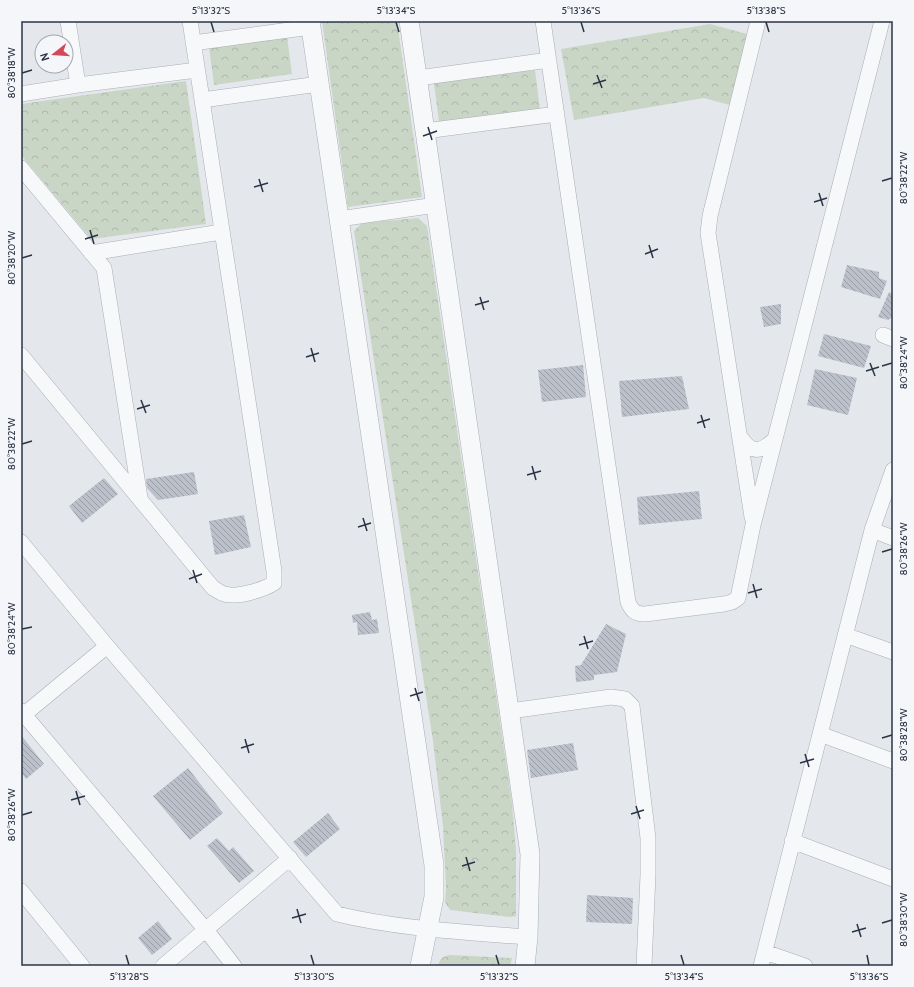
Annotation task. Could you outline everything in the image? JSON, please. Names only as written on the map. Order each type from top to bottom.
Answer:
[{"type":"street","points":[[68,21],[78,85]]},
{"type":"street","points":[[21,355],[213,588],[225,594],[239,594],[266,588],[274,583],[274,571],[221,232],[190,21]]},
{"type":"street","points":[[410,21],[530,854],[528,937],[525,966]]},
{"type":"street","points":[[543,21],[626,591],[628,602],[632,611],[637,614],[724,604],[732,602],[738,598],[753,525],[774,440],[882,21]]},
{"type":"street","points":[[753,525],[741,438],[708,233],[710,216],[758,21]]},
{"type":"street","points":[[193,43],[310,24],[434,865],[434,897],[420,966]]},
{"type":"street","points":[[418,78],[549,60]]},
{"type":"street","points":[[21,94],[78,85],[197,70]]},
{"type":"street","points":[[202,100],[319,84]]},
{"type":"street","points":[[425,131],[557,114]]},
{"type":"street","points":[[21,168],[104,268],[140,498]]},
{"type":"street","points":[[339,219],[436,205]]},
{"type":"street","points":[[91,253],[221,232]]},
{"type":"street","points":[[741,438],[746,445],[755,450],[761,450],[767,447],[774,440]]},
{"type":"street","points":[[805,966],[763,959],[872,530],[893,470]]},
{"type":"street","points":[[872,530],[893,538]]},
{"type":"street","points":[[21,542],[107,646],[337,914],[363,920],[428,928],[528,937]]},
{"type":"street","points":[[845,635],[893,652]]},
{"type":"street","points":[[107,646],[22,714],[234,966]]},
{"type":"street","points":[[510,712],[611,697],[625,699],[632,706],[648,838],[644,966]]},
{"type":"street","points":[[820,734],[893,761]]},
{"type":"street","points":[[792,841],[893,879]]},
{"type":"street","points":[[163,966],[290,858]]},
{"type":"street","points":[[21,891],[82,966]]},
{"type":"path","points":[[493,960],[493,966]]},
{"type":"green space","points":[[322,21],[397,21],[422,197],[348,207]]},
{"type":"green space","points":[[710,24],[747,34],[730,105],[704,98],[574,120],[561,49]]},
{"type":"green space","points":[[287,37],[292,74],[214,85],[209,47]]},
{"type":"green space","points":[[535,70],[540,109],[439,122],[434,83]]},
{"type":"green space","points":[[186,81],[206,224],[91,239],[21,155],[21,104]]},
{"type":"green space","points":[[418,218],[427,226],[512,803],[516,851],[516,916],[510,917],[450,910],[445,902],[446,888],[443,826],[433,741],[354,231],[362,223]]},
{"type":"green space","points":[[450,955],[512,958],[510,966],[438,966],[442,958]]},
{"type":"building","points":[[847,265],[879,272],[879,278],[887,281],[880,299],[841,287]]},
{"type":"building","points":[[889,292],[893,294],[893,317],[888,320],[878,317]]},
{"type":"building","points":[[781,304],[781,324],[764,327],[760,307]]},
{"type":"building","points":[[824,334],[871,346],[864,368],[818,356]]},
{"type":"building","points":[[583,365],[586,397],[542,402],[538,370]]},
{"type":"building","points":[[815,369],[857,378],[848,415],[807,405]]},
{"type":"building","points":[[682,376],[689,409],[622,417],[619,381]]},
{"type":"building","points":[[194,472],[198,494],[158,500],[147,488],[146,479]]},
{"type":"building","points":[[104,478],[118,494],[82,523],[69,506]]},
{"type":"building","points":[[699,491],[702,519],[639,525],[637,497]]},
{"type":"building","points":[[244,515],[251,547],[215,555],[209,521]]},
{"type":"building","points":[[370,612],[372,620],[377,619],[379,633],[358,635],[357,622],[353,623],[352,615]]},
{"type":"building","points":[[606,624],[626,634],[617,672],[594,675],[594,680],[576,682],[575,666],[581,665]]},
{"type":"building","points":[[21,735],[44,764],[26,779],[21,772]]},
{"type":"building","points":[[573,743],[578,770],[531,778],[527,750]]},
{"type":"building","points":[[188,768],[223,813],[190,840],[153,796]]},
{"type":"building","points":[[328,813],[340,829],[306,857],[293,842]]},
{"type":"building","points":[[217,838],[229,851],[233,847],[254,871],[239,883],[207,846]]},
{"type":"building","points":[[587,895],[633,898],[632,924],[586,922]]},
{"type":"building","points":[[158,921],[172,939],[152,955],[138,938]]}]
